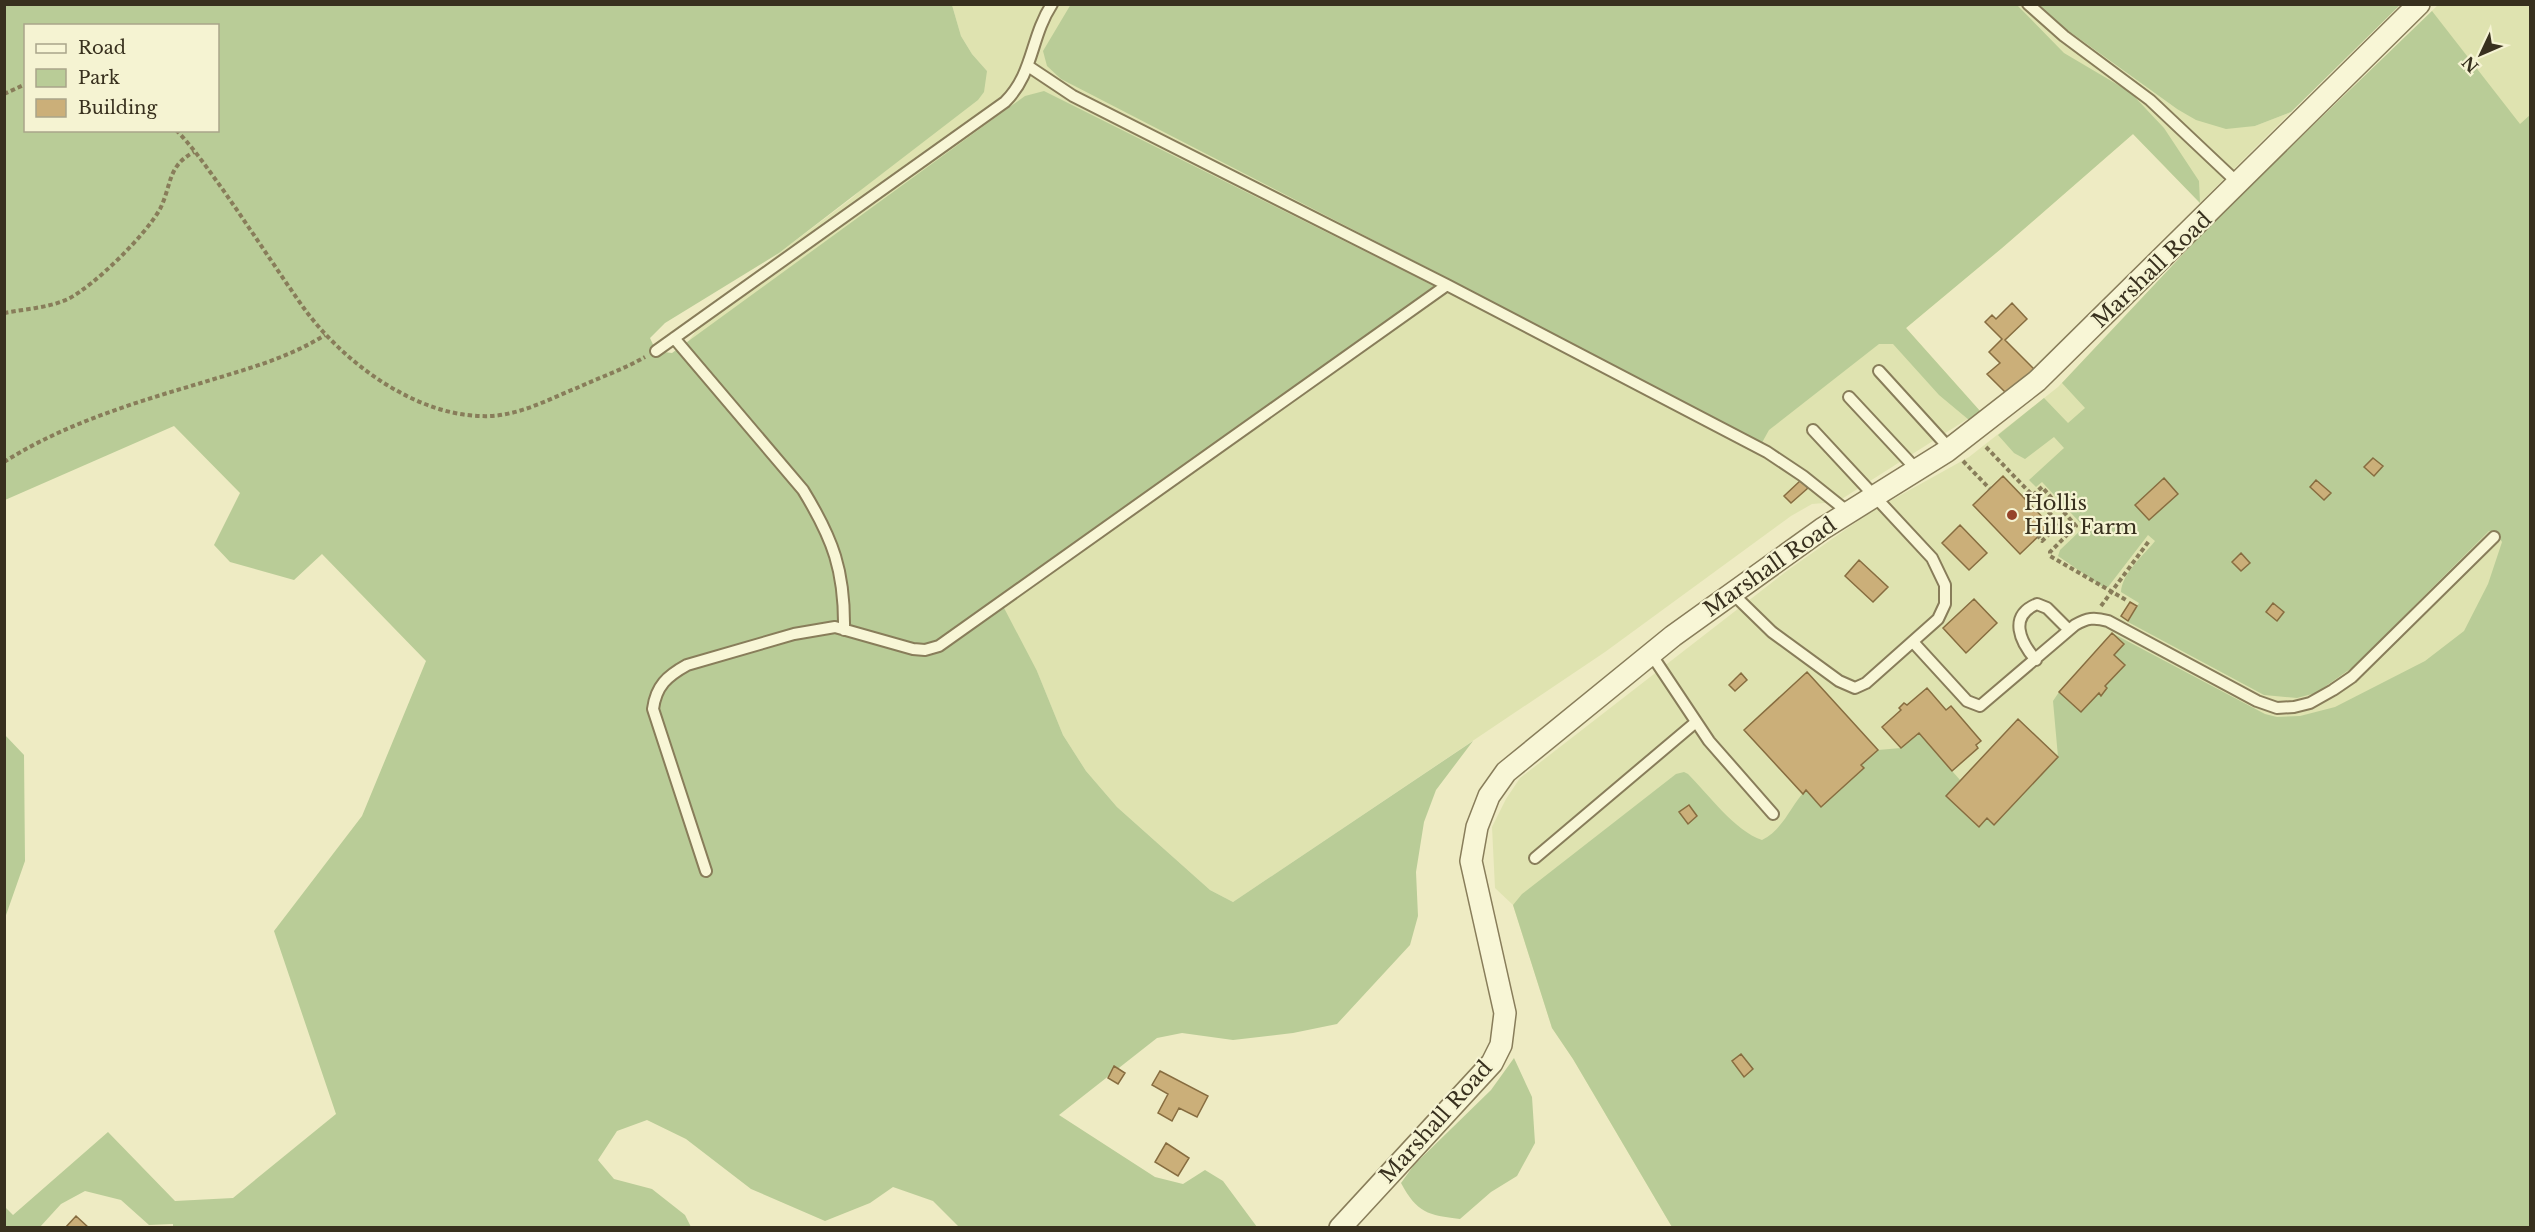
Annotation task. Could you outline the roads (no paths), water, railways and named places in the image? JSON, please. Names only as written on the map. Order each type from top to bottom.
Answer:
[{"type":"street","name":"Marshall Road","points":[[1340,1227],[1492,1064],[1501,1045],[1505,1013],[1471,861],[1477,827],[1489,796],[1506,772],[1651,654],[1732,593],[1848,512],[1950,448],[2037,381],[2239,185],[2419,4]]},
{"type":"lane","points":[[656,351],[994,111],[1021,84],[1038,32],[1052,4]]},
{"type":"lane","points":[[2028,4],[2064,36],[2150,100],[2239,185]]},
{"type":"lane","points":[[1028,66],[1073,96],[1447,285],[1767,452],[1803,476],[1848,512]]},
{"type":"lane","points":[[706,871],[653,709],[657,691],[672,674],[687,665],[794,634],[835,627],[913,649],[925,650],[939,646],[1447,285]]},
{"type":"lane","points":[[674,338],[790,474],[819,517],[838,560],[844,630]]},
{"type":"lane","points":[[1880,371],[1950,448]]},
{"type":"lane","points":[[1850,397],[1917,470]]},
{"type":"lane","points":[[1732,593],[1760,623],[1839,681],[1855,688],[1866,683],[1932,626],[1943,612],[1944,582],[1932,558],[1813,430]]},
{"type":"lane","points":[[1913,642],[1967,701],[1980,706],[2069,630],[2086,619],[2095,618],[2108,621],[2257,701],[2277,708],[2294,707],[2310,703],[2352,677],[2494,537]]},
{"type":"lane","points":[[2036,660],[2020,637],[2021,622],[2030,607],[2037,604],[2047,608],[2069,630]]},
{"type":"lane","points":[[1651,654],[1696,722],[1732,770],[1773,814]]},
{"type":"lane","points":[[1535,858],[1696,722]]},
{"type":"place","name":"Hollis Hills Farm","points":[[2012,515]]}]
